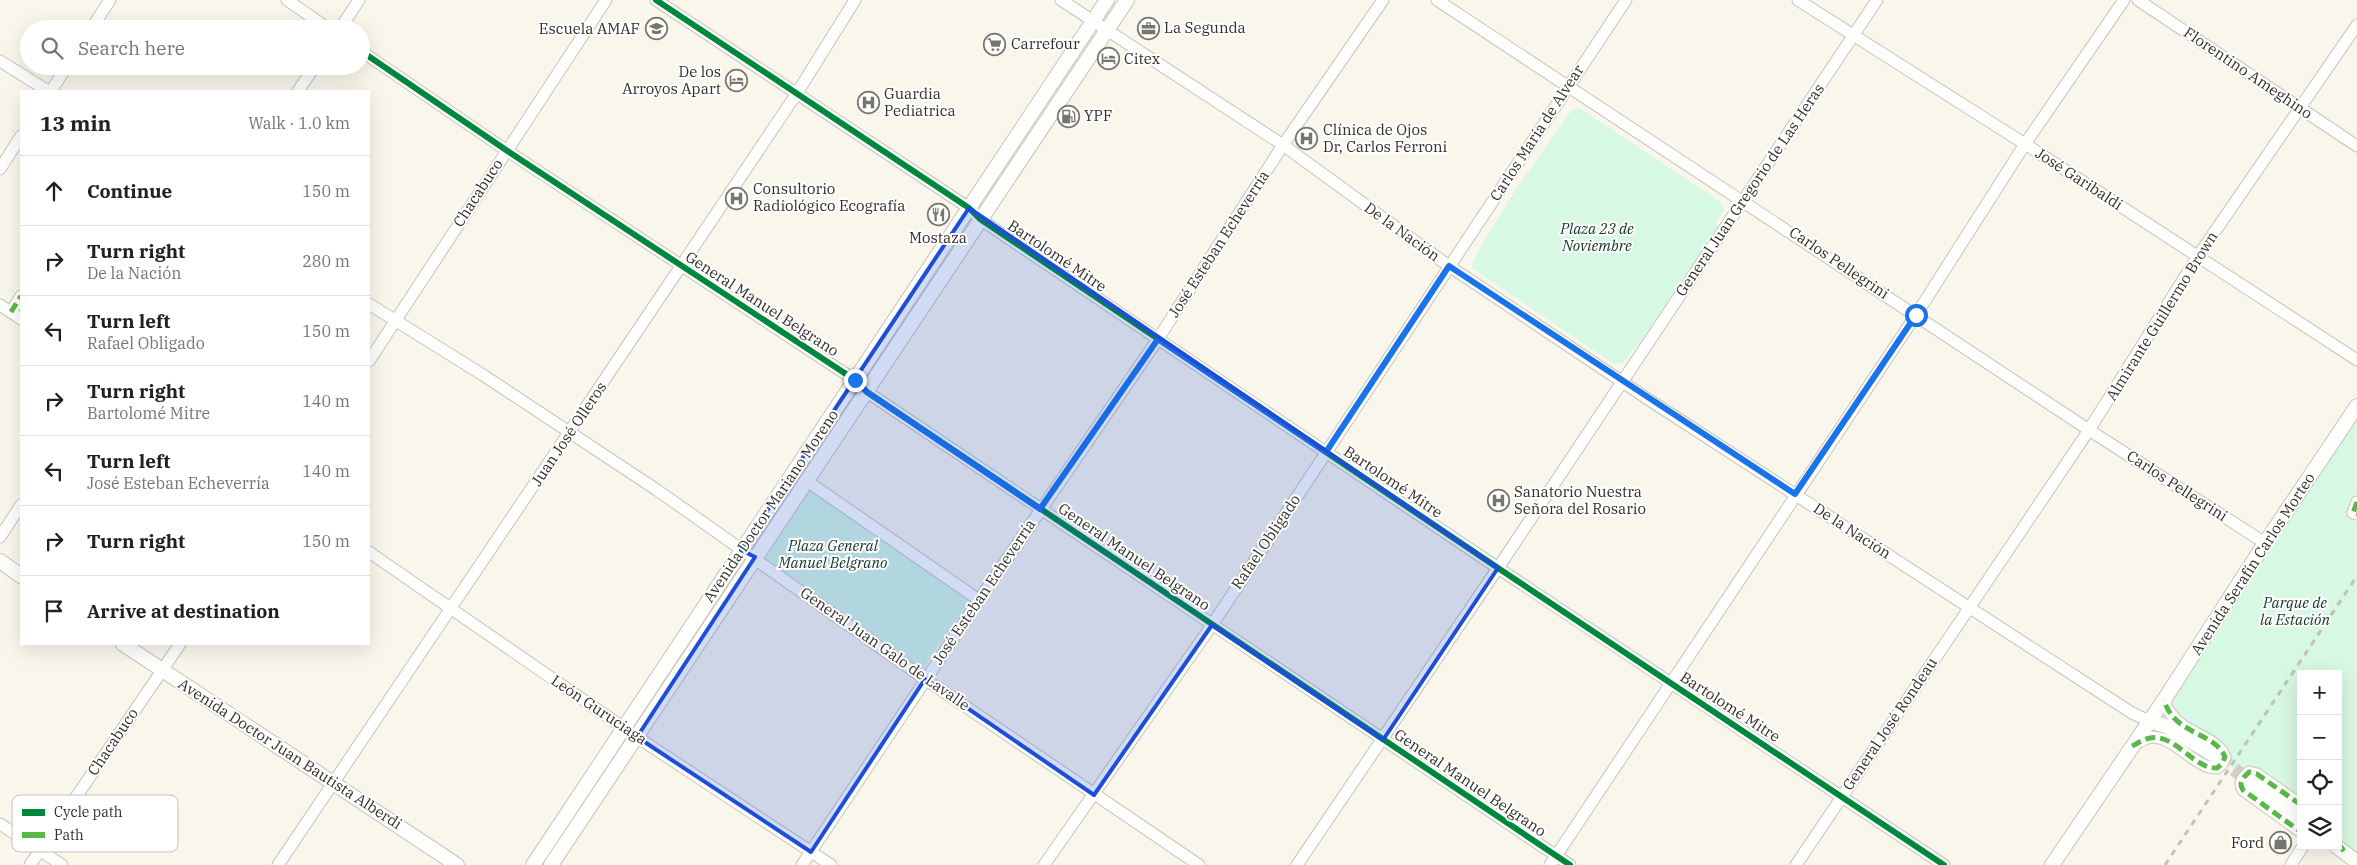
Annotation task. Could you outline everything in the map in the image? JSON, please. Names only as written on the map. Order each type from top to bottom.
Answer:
[{"type":"main road","name":"Avenida Doctor Mariano Moreno","points":[[533,865],[626,728],[741,550],[1107,0]]},
{"type":"main road","name":"Avenida Doctor Mariano Moreno","points":[[551,865],[1127,0]]},
{"type":"main road","name":"Avenida Serafín Carlos Morteo","points":[[2052,865],[2164,700],[2265,543],[2357,406]]},
{"type":"main road","points":[[0,561],[20,575]]},
{"type":"main road","name":"Avenida Doctor Juan Bautista Alberdi","points":[[124,645],[457,865]]},
{"type":"main road","points":[[2149,721],[2166,726],[2217,757]]},
{"type":"main road","points":[[2251,782],[2297,816]]},
{"type":"street","points":[[97,20],[110,0]]},
{"type":"street","points":[[287,0],[316,20]]},
{"type":"street","points":[[346,20],[359,0]]},
{"type":"street","name":"Chacabuco","points":[[370,360],[606,0]]},
{"type":"street","name":"Bartolomé Mitre","points":[[656,0],[969,208],[980,219],[1498,568],[1944,865]]},
{"type":"street","name":"Juan José Olleros","points":[[278,865],[797,93],[855,0]]},
{"type":"street","name":"De la Nación","points":[[1061,0],[1283,145],[1449,266],[1968,608],[2132,713],[2149,721]]},
{"type":"street","name":"José Esteban Echeverría","points":[[802,865],[1040,509],[1158,339],[1283,145],[1383,0]]},
{"type":"street","name":"Carlos Pellegrini","points":[[1437,0],[1743,200],[2089,430],[2265,543]]},
{"type":"street","name":"Carlos María de Alvear","points":[[1449,266],[1626,0]]},
{"type":"street","name":"José Garibaldi","points":[[1798,0],[2025,144],[2357,360]]},
{"type":"street","name":"General Juan Gregorio de Las Heras","points":[[1297,865],[1383,740],[1877,0]]},
{"type":"street","points":[[1553,860],[1916,315],[2025,144],[2124,0]]},
{"type":"street","name":"Florentino Ameghino","points":[[2138,0],[2357,146]]},
{"type":"street","name":"Almirante Guillermo Brown","points":[[1968,608],[2089,430],[2198,256],[2357,25]]},
{"type":"street","name":"General Manuel Belgrano","points":[[370,57],[506,150],[855,380],[867,392],[1383,740],[1553,860],[1570,865]]},
{"type":"street","points":[[0,61],[20,73]]},
{"type":"street","points":[[23,75],[47,90]]},
{"type":"street","points":[[50,90],[61,75]]},
{"type":"street","points":[[299,90],[309,75]]},
{"type":"street","points":[[0,169],[20,138]]},
{"type":"street","name":"Rafael Obligado","points":[[1044,865],[1212,625],[1449,266]]},
{"type":"street","points":[[0,304],[16,315],[20,300]]},
{"type":"street","name":"General Juan Galo de Lavalle","points":[[370,305],[570,432],[741,550],[755,557],[925,679],[1199,865]]},
{"type":"street","points":[[807,481],[979,600]]},
{"type":"street","points":[[2357,502],[2353,513],[2357,514]]},
{"type":"street","points":[[0,537],[20,507]]},
{"type":"street","name":"León Guruciaga","points":[[370,553],[638,737],[831,865]]},
{"type":"street","name":"General José Rondeau","points":[[1796,865],[1968,608]]},
{"type":"street","name":"Chacabuco","points":[[77,795],[179,645]]},
{"type":"street","points":[[2132,746],[2148,738],[2156,737],[2172,744],[2205,766],[2217,768],[2222,764],[2225,756],[2220,748],[2179,724],[2167,710],[2164,700]]},
{"type":"street","points":[[2297,802],[2257,774],[2249,772],[2242,778],[2240,783],[2243,790],[2297,829]]},
{"type":"street","points":[[0,824],[12,832]]},
{"type":"street","points":[[2291,865],[2300,850]]},
{"type":"street","name":"Chacabuco","points":[[30,865],[39,852]]},
{"type":"street","points":[[43,852],[62,865]]},
{"type":"highlighted area","points":[[969,208],[1498,568],[1383,740],[1212,625],[1094,795],[925,679],[811,852],[637,737],[755,557],[741,550]]},
{"type":"green space","name":"Plaza 23 de Noviembre","points":[[1579,108],[1720,202],[1724,210],[1716,224],[1719,226],[1636,348],[1632,350],[1623,363],[1614,364],[1472,268],[1473,260],[1516,189],[1571,111]]},
{"type":"green space","name":"Parque de la Estación","points":[[2357,406],[2357,862],[2342,849],[2342,670],[2297,670],[2297,816],[2217,757],[2149,721]]},
{"type":"green space","name":"Plaza General Manuel Belgrano","points":[[811,488],[970,600],[922,669],[763,556]]},
{"type":"tunnel","points":[[2217,757],[2251,782]]},
{"type":"railway","points":[[2165,865],[2357,576]]},
{"type":"marked path","points":[[11,312],[20,298]]},
{"type":"marked path","points":[[2357,502],[2353,513],[2357,514]]},
{"type":"marked path","points":[[2132,746],[2143,740],[2159,738],[2168,741],[2208,767],[2217,768],[2222,764],[2225,757],[2220,749],[2213,742],[2176,720],[2164,700]]},
{"type":"marked path","points":[[2297,802],[2257,774],[2249,772],[2242,780],[2243,790],[2297,829]]},
{"type":"marked path","points":[[2342,848],[2346,854]]},
{"type":"cycle path","points":[[656,0],[969,208],[980,219],[1498,568],[1944,865]]},
{"type":"cycle path","points":[[370,57],[506,150],[855,380],[867,392],[1570,865]]},
{"type":"place","name":"La Segunda","points":[[1148,28]]},
{"type":"place","name":"Escuela AMAF","points":[[656,29]]},
{"type":"place","name":"Carrefour","points":[[995,44]]},
{"type":"place","name":"Citex","points":[[1108,59]]},
{"type":"place","name":"De los Arroyos Apart","points":[[737,81]]},
{"type":"place","name":"Guardia Pediatrica","points":[[868,103]]},
{"type":"place","name":"YPF","points":[[1068,116]]},
{"type":"place","name":"Clínica de Ojos Dr, Carlos Ferroni","points":[[1307,139]]},
{"type":"place","name":"Consultorio Radiológico Ecografía","points":[[737,198]]},
{"type":"place","name":"Mostaza","points":[[938,215]]},
{"type":"place","name":"Sanatorio Nuestra Señora del Rosario","points":[[1498,501]]},
{"type":"place","name":"Ford","points":[[2280,843]]},
{"type":"route","points":[[855,380],[867,392],[1040,509],[1158,339],[1326,452],[1449,266],[1654,403],[1795,494],[1916,315]]}]
